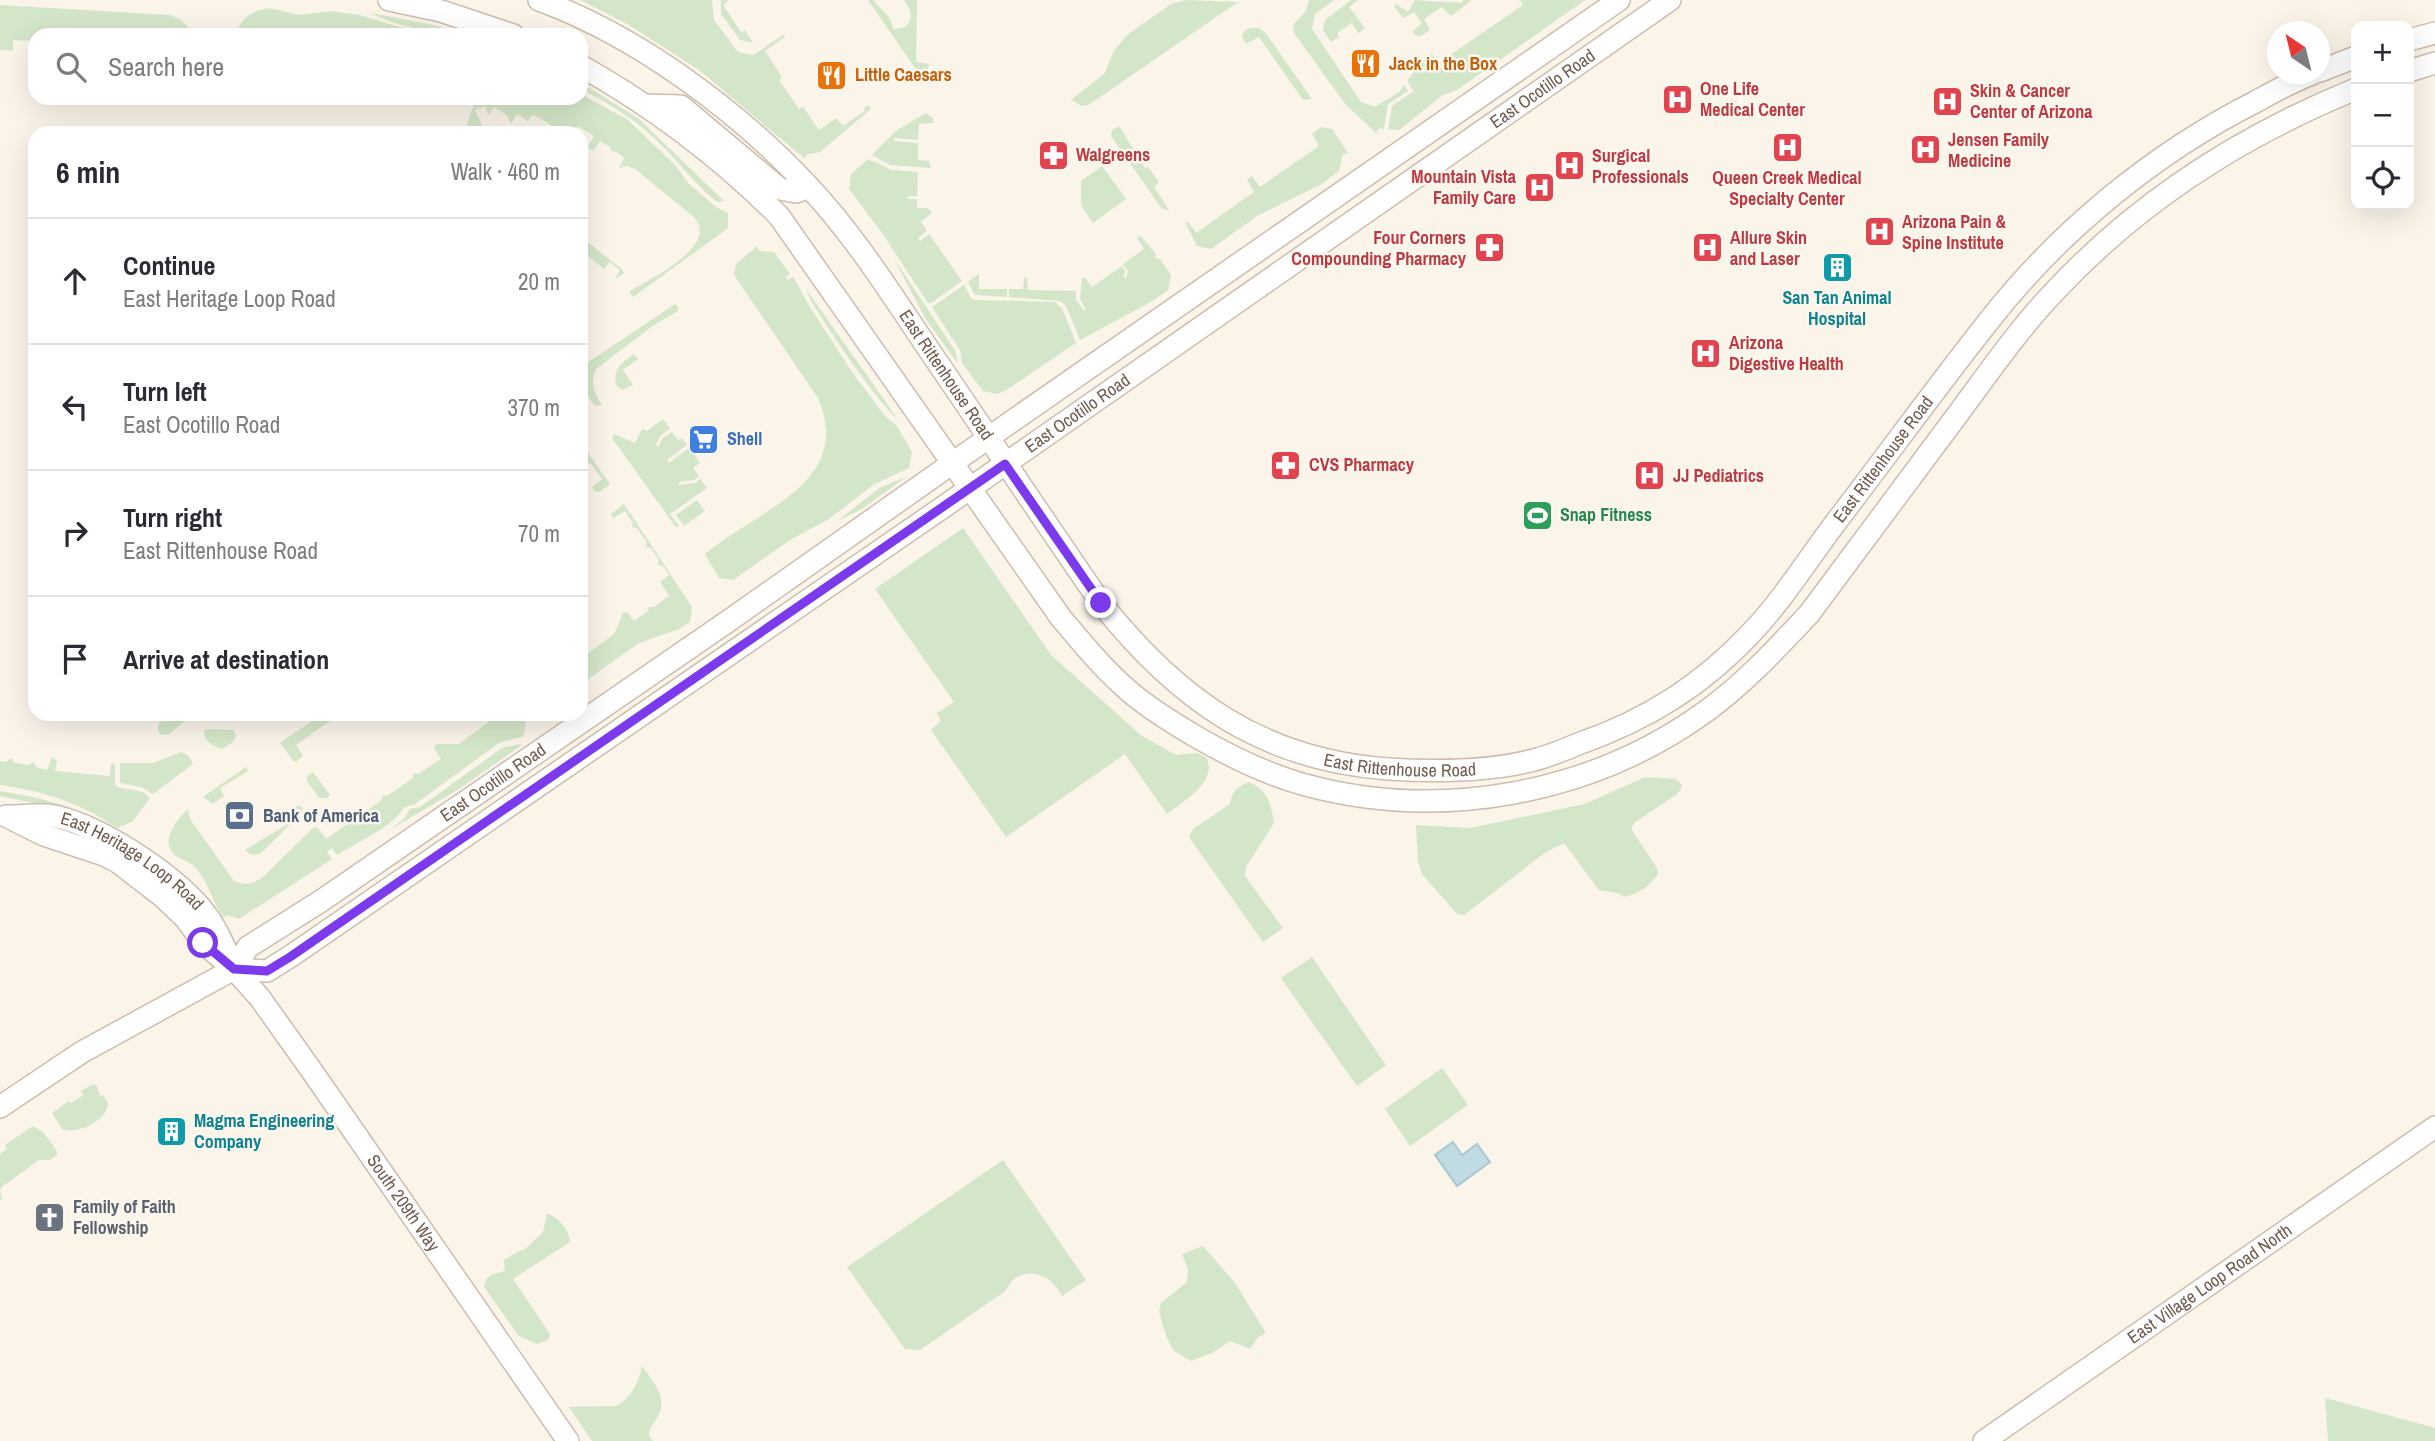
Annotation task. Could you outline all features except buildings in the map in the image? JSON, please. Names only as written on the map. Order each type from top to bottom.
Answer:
[{"type":"main road","points":[[389,0],[441,11],[492,28]]},
{"type":"main road","name":"East Rittenhouse Road","points":[[539,0],[600,28],[700,89],[752,132],[809,187],[855,243],[1101,603],[1129,639],[1161,671],[1200,702],[1256,737],[1318,757],[1371,767],[1433,772],[1535,760],[1598,737],[1657,710],[1694,685],[1753,631],[1990,318],[2044,259],[2091,215],[2148,168],[2224,118],[2292,84]]},
{"type":"main road","name":"East Ocotillo Road","points":[[588,716],[1619,0]]},
{"type":"main road","name":"East Ocotillo Road","points":[[234,969],[267,971],[290,957],[971,488],[1670,0]]},
{"type":"main road","points":[[2414,39],[2435,33]]},
{"type":"main road","points":[[2330,67],[2351,59]]},
{"type":"main road","points":[[2414,69],[2435,63]]},
{"type":"main road","name":"East Rittenhouse Road","points":[[588,70],[645,105],[730,171],[779,216],[1061,618],[1094,657],[1131,693],[1182,729],[1238,760],[1301,784],[1351,794],[1407,800],[1468,801],[1552,785],[1632,755],[1672,733],[1725,697],[1809,614],[2012,342],[2054,292],[2147,207],[2206,166],[2258,134],[2351,91]]},
{"type":"main road","points":[[645,105],[681,106],[780,189],[796,192],[809,187]]},
{"type":"main road","points":[[1251,256],[1248,279],[1252,290]]},
{"type":"main road","name":"East Ocotillo Road","points":[[0,1107],[82,1052],[234,969],[248,947],[321,901],[581,721]]},
{"type":"main road","points":[[548,778],[545,770],[561,735]]},
{"type":"main road","name":"East Heritage Loop Road","points":[[3,816],[44,835],[104,855],[119,863],[163,897],[186,919],[203,943],[234,969]]},
{"type":"main road","name":"South 209th Way","points":[[234,969],[260,998],[314,1074],[568,1441]]},
{"type":"main road","name":"East Village Loop Road North","points":[[1984,1441],[2435,1127]]},
{"type":"green space","points":[[580,0],[712,0],[714,20],[738,52],[753,55],[783,35],[785,37],[765,51],[782,77],[779,80],[799,109],[803,107],[819,130],[836,118],[843,126],[865,111],[864,108],[868,105],[871,109],[820,152],[807,154],[805,159],[699,70],[627,24]]},
{"type":"green space","points":[[721,0],[729,0],[723,5],[741,32],[745,30],[753,43],[740,40],[721,14]]},
{"type":"green space","points":[[868,0],[873,0],[889,17],[894,30],[905,27],[910,21],[910,10],[904,0],[917,0],[916,62],[929,64],[926,77],[912,83],[908,80],[918,72]]},
{"type":"green space","points":[[1186,0],[1238,2],[1090,104],[1082,106],[1071,100],[1105,73],[1113,52],[1127,35],[1171,4]]},
{"type":"green space","points":[[1309,0],[1334,0],[1315,14],[1312,29],[1361,102],[1375,107],[1399,92],[1404,85],[1408,91],[1388,104],[1384,129],[1379,128],[1376,133],[1346,105],[1294,33],[1293,25],[1306,11]]},
{"type":"green space","points":[[1351,0],[1358,0],[1349,7],[1365,28],[1358,33],[1352,23],[1337,33],[1339,37],[1331,42],[1323,30],[1325,20]]},
{"type":"green space","points":[[1415,0],[1462,3],[1463,0],[1472,0],[1451,16],[1442,7],[1424,19],[1430,30],[1419,37],[1412,32],[1422,23],[1414,12],[1403,18],[1394,6],[1396,4],[1408,12]]},
{"type":"green space","points":[[1520,0],[1585,0],[1457,90],[1443,95],[1399,130],[1388,129],[1392,106],[1414,91],[1407,81],[1426,55],[1432,54],[1446,74],[1440,62],[1523,5]]},
{"type":"green space","points":[[0,5],[169,15],[180,19],[189,28],[28,28],[28,41],[13,40],[13,51],[0,50]]},
{"type":"green space","points":[[270,8],[299,15],[330,11],[360,15],[402,28],[239,28],[248,16]]},
{"type":"green space","points":[[371,13],[444,28],[414,28]]},
{"type":"green space","points":[[1258,28],[1265,32],[1312,99],[1303,100],[1259,37],[1246,44],[1242,37],[1245,30]]},
{"type":"green space","points":[[588,87],[638,118],[724,201],[717,202],[647,131],[588,93]]},
{"type":"green space","points":[[588,98],[628,120],[676,166],[688,183],[716,207],[728,213],[728,228],[633,297],[629,292],[679,261],[698,240],[699,228],[694,217],[635,169],[627,166],[619,168],[624,158],[615,151],[612,152],[610,147],[600,141],[594,150],[590,149],[588,146],[594,136],[588,132],[588,126],[554,126],[532,115],[528,121],[517,114],[511,124],[507,115],[494,107],[488,115],[485,106],[475,110],[481,126],[466,126],[474,105],[588,105]]},
{"type":"green space","points":[[926,113],[933,118],[933,123],[919,124],[918,140],[894,138],[894,141],[918,143],[918,160],[929,161],[931,168],[890,165],[872,155],[897,130]]},
{"type":"green space","points":[[1119,126],[1145,168],[1148,167],[1159,182],[1154,187],[1169,210],[1162,209],[1111,136],[1112,130]]},
{"type":"green space","points":[[1321,127],[1332,129],[1348,153],[1343,154],[1339,171],[1320,185],[1257,216],[1211,249],[1197,246],[1185,222],[1188,222],[1196,233],[1254,192],[1247,179],[1252,176],[1260,187],[1319,146],[1312,134]]},
{"type":"green space","points":[[868,159],[892,170],[918,172],[917,196],[909,196],[908,199],[917,199],[917,208],[928,208],[932,213],[921,222],[927,231],[918,238],[920,241],[929,234],[962,281],[931,303],[928,303],[849,189],[851,174]]},
{"type":"green space","points":[[1102,166],[1126,199],[1093,223],[1081,205],[1081,181]]},
{"type":"green space","points":[[1140,235],[1156,254],[1155,258],[1160,259],[1171,275],[1168,290],[1080,340],[1066,306],[1060,301],[1009,297],[1009,289],[1023,289],[1024,278],[1027,277],[1028,290],[1076,291],[1076,300],[1084,311],[1086,309],[1080,299],[1082,278],[1092,287],[1122,266],[1126,279],[1128,271],[1123,264],[1144,249],[1137,238]]},
{"type":"green space","points":[[588,242],[624,273],[615,279],[620,270],[610,262],[604,269],[588,256]]},
{"type":"green space","points":[[757,246],[759,251],[774,252],[790,274],[786,277],[788,280],[794,278],[852,372],[885,416],[897,426],[912,452],[909,468],[873,485],[829,519],[790,540],[733,580],[719,578],[705,554],[773,508],[812,474],[823,452],[826,428],[818,398],[734,275],[736,264]]},
{"type":"green space","points":[[893,257],[956,352],[958,364],[925,318]]},
{"type":"green space","points":[[979,274],[979,289],[1007,289],[1007,297],[975,295],[968,282]]},
{"type":"green space","points":[[964,285],[975,300],[1055,302],[1062,308],[1076,343],[1005,391],[997,394],[983,391],[962,363],[960,350],[932,307]]},
{"type":"green space","points":[[806,289],[897,418],[878,398],[848,357]]},
{"type":"green space","points":[[675,304],[678,307],[678,311],[654,325],[596,369],[593,384],[602,406],[594,405],[588,396],[588,362]]},
{"type":"green space","points":[[634,354],[638,359],[623,370],[633,385],[622,390],[616,385],[617,370]]},
{"type":"green space","points":[[663,419],[670,429],[660,436],[656,445],[658,447],[663,438],[672,432],[678,440],[682,438],[687,445],[667,460],[669,463],[689,448],[700,463],[693,468],[699,476],[694,480],[679,482],[679,485],[695,483],[700,479],[707,488],[670,514],[680,527],[675,526],[612,438],[614,434],[635,443],[642,429],[647,431]]},
{"type":"green space","points":[[588,453],[610,484],[599,492],[592,487],[602,479],[588,463]]},
{"type":"green space","points":[[906,477],[862,509],[837,521],[881,487]]},
{"type":"green space","points":[[697,500],[705,511],[684,526],[676,515]]},
{"type":"green space","points":[[624,504],[692,607],[690,622],[679,629],[639,643],[588,679],[588,654],[614,634],[623,613],[627,612],[634,621],[648,611],[649,607],[654,607],[669,596],[660,582],[669,575],[663,566],[658,565],[659,560],[651,548],[646,547],[647,543],[637,528],[632,527],[633,523],[625,511],[613,518],[611,514]]},
{"type":"green space","points":[[963,528],[1051,655],[1142,736],[1176,755],[1197,753],[1207,758],[1207,775],[1190,797],[1167,814],[1125,754],[1006,837],[931,730],[941,721],[937,713],[954,702],[875,589]]},
{"type":"green space","points":[[185,721],[168,735],[160,734],[159,722]]},
{"type":"green space","points":[[312,721],[330,721],[296,745],[303,756],[296,762],[280,743]]},
{"type":"green space","points":[[490,721],[526,722],[524,736],[499,743],[415,804],[405,807],[391,822],[374,834],[337,855],[332,848],[327,852],[332,859],[239,919],[228,915],[223,918],[199,872],[171,850],[171,831],[188,809],[190,819],[234,881],[246,884],[257,881],[314,827],[317,827],[326,839],[353,820],[354,816],[359,816],[382,800],[382,795],[387,796],[413,778],[414,773],[418,774],[441,759],[434,748],[436,744],[459,744]]},
{"type":"green space","points":[[204,730],[234,730],[236,736],[233,742],[222,749],[207,740]]},
{"type":"green space","points":[[522,745],[459,789],[388,831],[404,819],[410,809],[420,807],[502,748]]},
{"type":"green space","points":[[181,752],[189,756],[193,764],[153,794],[141,787],[120,783],[120,763],[153,763]]},
{"type":"green space","points":[[52,757],[57,761],[55,771],[110,776],[111,764],[115,763],[117,787],[143,792],[150,798],[132,822],[117,828],[61,799],[0,785],[0,761],[6,762],[11,758],[15,763],[29,765],[33,762],[36,767],[47,770]]},
{"type":"green space","points":[[246,767],[248,771],[220,788],[224,796],[213,804],[203,797]]},
{"type":"green space","points":[[313,772],[330,795],[327,798],[319,798],[307,781],[307,776]]},
{"type":"green space","points":[[1645,777],[1676,779],[1682,785],[1676,795],[1635,822],[1631,829],[1657,868],[1658,874],[1647,886],[1634,894],[1624,897],[1599,890],[1564,843],[1543,854],[1464,915],[1457,914],[1422,874],[1418,861],[1416,825],[1470,828],[1585,804]]},
{"type":"green space","points":[[1249,782],[1265,794],[1274,823],[1246,867],[1245,876],[1283,928],[1263,942],[1189,837],[1193,829],[1230,804],[1236,790]]},
{"type":"green space","points":[[0,791],[65,806],[100,824],[53,807],[0,796]]},
{"type":"green space","points":[[299,805],[303,808],[302,813],[261,853],[252,855],[245,850],[286,825],[284,821],[291,816],[289,812]]},
{"type":"green space","points":[[1312,957],[1386,1065],[1357,1086],[1281,978]]},
{"type":"green space","points":[[1442,1068],[1468,1105],[1410,1146],[1385,1109]]},
{"type":"green space","points":[[93,1084],[108,1103],[103,1115],[84,1128],[62,1129],[52,1113],[83,1095],[81,1091]]},
{"type":"green space","points":[[33,1126],[43,1132],[57,1155],[50,1160],[39,1160],[0,1190],[0,1154],[7,1149],[5,1145]]},
{"type":"green space","points":[[1003,1160],[1086,1280],[1062,1296],[1047,1278],[1025,1274],[1011,1282],[1004,1292],[920,1350],[905,1349],[847,1267]]},
{"type":"green space","points":[[547,1214],[563,1225],[570,1242],[513,1279],[550,1334],[548,1340],[537,1344],[519,1336],[484,1287],[489,1277],[505,1271],[504,1260],[524,1250],[543,1232]]},
{"type":"green space","points":[[1203,1246],[1235,1283],[1266,1333],[1258,1337],[1250,1349],[1230,1341],[1212,1353],[1191,1361],[1174,1351],[1166,1336],[1159,1311],[1161,1303],[1187,1282],[1188,1269],[1182,1254]]},
{"type":"green space","points":[[642,1366],[658,1390],[662,1402],[649,1433],[653,1441],[592,1441],[569,1407],[616,1406],[634,1389]]},
{"type":"green space","points":[[2325,1398],[2435,1428],[2435,1441],[2328,1441]]},
{"type":"water","points":[[1453,1142],[1462,1155],[1477,1144],[1490,1162],[1457,1186],[1435,1155]]},
{"type":"place","name":"Jack in the Box","points":[[1366,64]]},
{"type":"place","name":"Little Caesars","points":[[832,75]]},
{"type":"place","name":"One Life Medical Center","points":[[1677,99]]},
{"type":"place","name":"Skin & Cancer Center of Arizona","points":[[1947,101]]},
{"type":"place","name":"Queen Creek Medical Specialty Center","points":[[1787,147]]},
{"type":"place","name":"Jensen Family Medicine","points":[[1925,150]]},
{"type":"place","name":"Walgreens","points":[[1053,155]]},
{"type":"place","name":"Surgical Professionals","points":[[1569,166]]},
{"type":"place","name":"Mountain Vista Family Care","points":[[1539,187]]},
{"type":"place","name":"Arizona Pain & Spine Institute","points":[[1879,232]]},
{"type":"place","name":"Four Corners Compounding Pharmacy","points":[[1489,248]]},
{"type":"place","name":"Allure Skin and Laser","points":[[1707,248]]},
{"type":"place","name":"San Tan Animal Hospital","points":[[1837,268]]},
{"type":"place","name":"Arizona Digestive Health","points":[[1706,353]]},
{"type":"place","name":"Shell","points":[[704,439]]},
{"type":"place","name":"CVS Pharmacy","points":[[1286,465]]},
{"type":"place","name":"JJ Pediatrics","points":[[1650,476]]},
{"type":"place","name":"Snap Fitness","points":[[1537,515]]},
{"type":"place","name":"Bank of America","points":[[240,816]]},
{"type":"place","name":"Magma Engineering Company","points":[[171,1131]]},
{"type":"place","name":"Family of Faith Fellowship","points":[[50,1217]]},
{"type":"route","points":[[203,943],[234,969],[267,971],[1005,464],[1101,603]]}]
